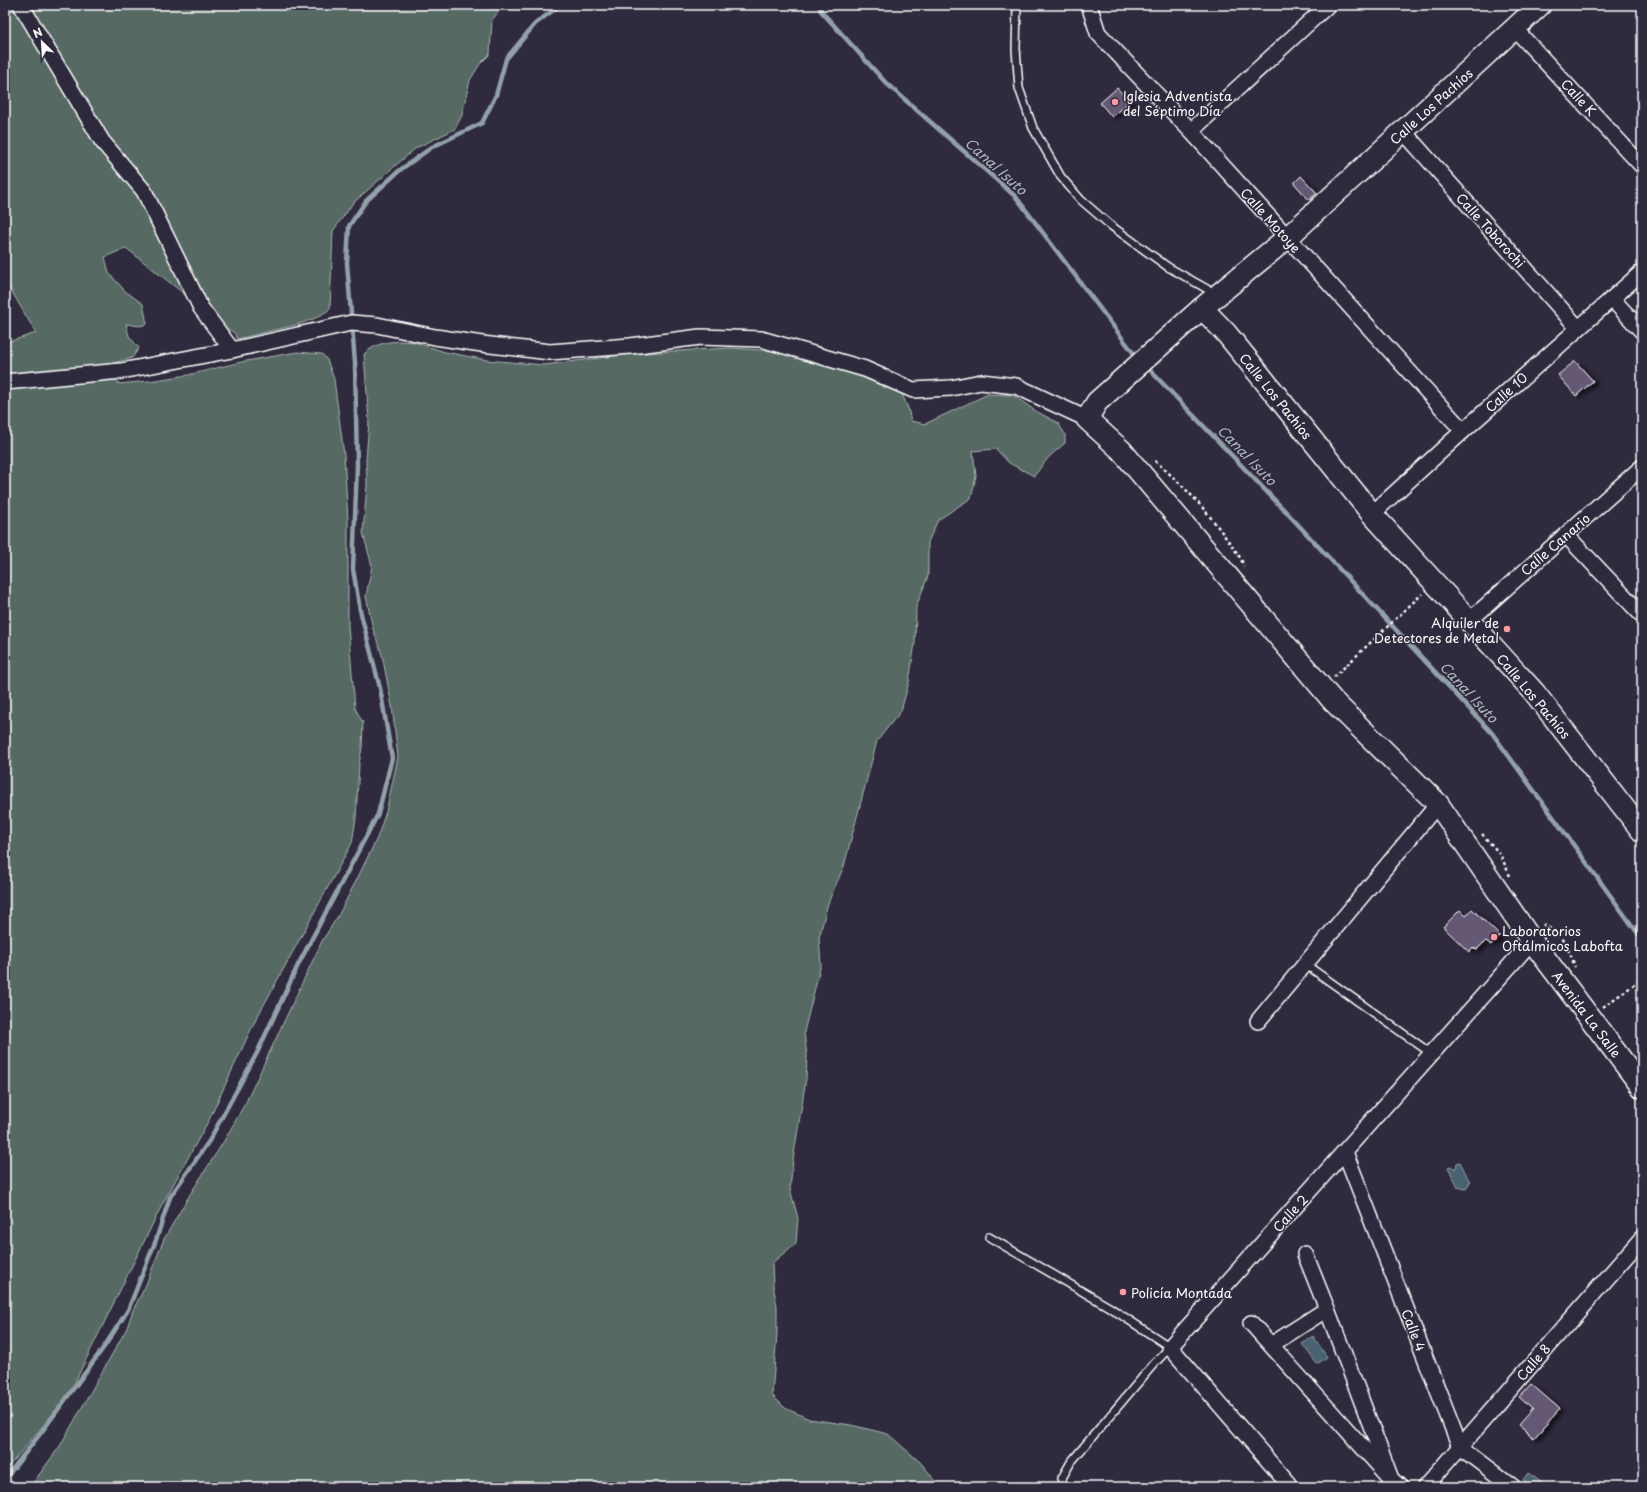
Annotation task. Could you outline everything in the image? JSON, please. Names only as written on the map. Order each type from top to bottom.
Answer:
[{"type":"street","points":[[21,5],[102,142],[144,191],[201,308],[232,350]]},
{"type":"street","points":[[1191,131],[1328,5]]},
{"type":"street","name":"Calle Los Pachíos","points":[[1540,5],[1287,238],[1210,301],[1226,333],[1372,514],[1534,692],[1642,831]]},
{"type":"street","name":"Calle Motoye","points":[[1095,8],[1098,34],[1191,131],[1463,431]]},
{"type":"street","name":"Calle K","points":[[1515,29],[1642,166]]},
{"type":"street","name":"Calle Toborochi","points":[[1403,131],[1578,328]]},
{"type":"street","name":"Calle 10","points":[[1372,514],[1642,272]]},
{"type":"street","points":[[1612,299],[1642,331]]},
{"type":"street","points":[[5,382],[121,371],[232,350],[351,323],[378,325],[435,337],[550,352],[630,346],[700,337],[761,339],[866,369],[913,390],[951,388],[981,382],[1016,386],[1092,411],[1181,326],[1210,301]]},
{"type":"street","name":"Avenida La Salle","points":[[1092,411],[1121,450],[1333,701],[1438,804],[1532,941],[1642,1087]]},
{"type":"street","name":"Calle Canario","points":[[1469,621],[1642,467]]},
{"type":"street","points":[[1566,535],[1642,616]]},
{"type":"street","points":[[1258,1021],[1438,804]]},
{"type":"street","name":"Calle 2","points":[[1170,1347],[1532,941]]},
{"type":"street","name":"Calle 4","points":[[1345,1152],[1460,1447]]},
{"type":"street","name":"Calle 8","points":[[1425,1487],[1642,1238]]},
{"type":"street","points":[[1305,1254],[1328,1309],[1395,1483]]},
{"type":"street","points":[[1271,1345],[1328,1309]]},
{"type":"street","points":[[1251,1323],[1395,1483]]},
{"type":"street","points":[[1170,1347],[1291,1487]]},
{"type":"street","points":[[1460,1447],[1513,1487]]},
{"type":"lane","points":[[1017,5],[1016,48],[1019,88],[1033,128],[1061,177],[1081,200],[1210,301]]},
{"type":"lane","points":[[1305,964],[1432,1054]]},
{"type":"lane","points":[[990,1236],[1109,1307],[1170,1347],[1152,1366],[1071,1462],[1062,1478],[1061,1487]]},
{"type":"path","points":[[1348,664],[1399,617],[1433,582]]},
{"type":"path","points":[[1589,1017],[1642,979]]},
{"type":"green space","points":[[5,5],[504,5],[492,20],[490,54],[480,64],[470,80],[462,115],[455,129],[416,148],[353,203],[333,231],[330,309],[318,317],[300,324],[237,339],[235,334],[126,248],[105,257],[109,273],[125,291],[143,304],[147,324],[140,326],[126,324],[129,336],[139,348],[132,358],[109,364],[119,384],[188,375],[241,362],[297,352],[322,354],[327,360],[334,379],[344,455],[348,520],[348,626],[355,708],[363,723],[362,748],[359,764],[356,818],[352,843],[253,1025],[209,1120],[163,1203],[68,1396],[5,1471],[5,343],[36,333],[5,280]]},
{"type":"green space","points":[[400,341],[414,342],[445,352],[487,360],[544,365],[623,355],[731,348],[790,353],[843,369],[902,394],[908,408],[911,421],[925,424],[988,394],[1013,395],[1034,410],[1058,423],[1065,434],[1065,443],[1049,457],[1034,476],[1009,463],[996,449],[973,451],[976,476],[971,498],[938,520],[928,542],[928,576],[916,607],[915,643],[909,682],[901,711],[877,741],[844,866],[828,903],[819,938],[821,964],[804,1032],[807,1056],[806,1079],[793,1160],[790,1189],[798,1218],[796,1243],[772,1263],[773,1285],[777,1306],[777,1334],[772,1395],[785,1408],[809,1419],[851,1425],[888,1434],[920,1462],[941,1487],[30,1487],[60,1446],[127,1328],[133,1310],[145,1287],[164,1239],[246,1102],[322,941],[338,916],[377,838],[386,812],[398,757],[392,706],[382,655],[373,629],[366,596],[372,566],[363,533],[367,484],[366,460],[369,421],[364,354],[380,344]]},
{"type":"water","points":[[1460,1162],[1470,1182],[1466,1189],[1460,1187],[1458,1188],[1448,1167],[1451,1166],[1456,1168],[1457,1163]]},
{"type":"water","points":[[1313,1336],[1327,1357],[1317,1364],[1302,1344]]},
{"type":"water","points":[[1528,1473],[1541,1483],[1537,1487],[1532,1487],[1523,1480]]},
{"type":"building","name":"Iglesia Adventista del Séptimo Día","points":[[1117,88],[1130,102],[1112,117],[1100,103]]},
{"type":"building","points":[[1301,176],[1317,193],[1309,200],[1294,183]]},
{"type":"building","points":[[1575,361],[1593,381],[1576,396],[1558,375]]},
{"type":"building","points":[[1472,909],[1500,936],[1491,945],[1486,941],[1476,950],[1473,947],[1469,952],[1443,927],[1460,910],[1466,916]]},
{"type":"building","points":[[1531,1384],[1560,1409],[1534,1438],[1518,1425],[1532,1409],[1519,1397]]},
{"type":"waterway","points":[[5,1479],[104,1347],[128,1310],[156,1240],[170,1197],[209,1141],[257,1053],[299,963],[378,814],[392,758],[380,688],[360,610],[353,569],[357,465],[355,363],[347,263],[349,226],[366,201],[400,170],[432,147],[482,123],[496,95],[506,59],[535,24],[560,5]]},
{"type":"waterway","name":"Canal Isuto","points":[[819,5],[821,11],[886,83],[1016,197],[1138,359]]},
{"type":"waterway","name":"Canal Isuto","points":[[1145,365],[1290,516],[1492,733],[1642,939]]},
{"type":"place","name":"Iglesia Adventista del Séptimo Día","points":[[1115,102]]},
{"type":"place","name":"Alquiler de Detectores de Metal","points":[[1507,629]]},
{"type":"place","name":"Laboratorios Oftálmicos Labofta","points":[[1494,937]]},
{"type":"place","name":"Policía Montada","points":[[1123,1292]]}]
